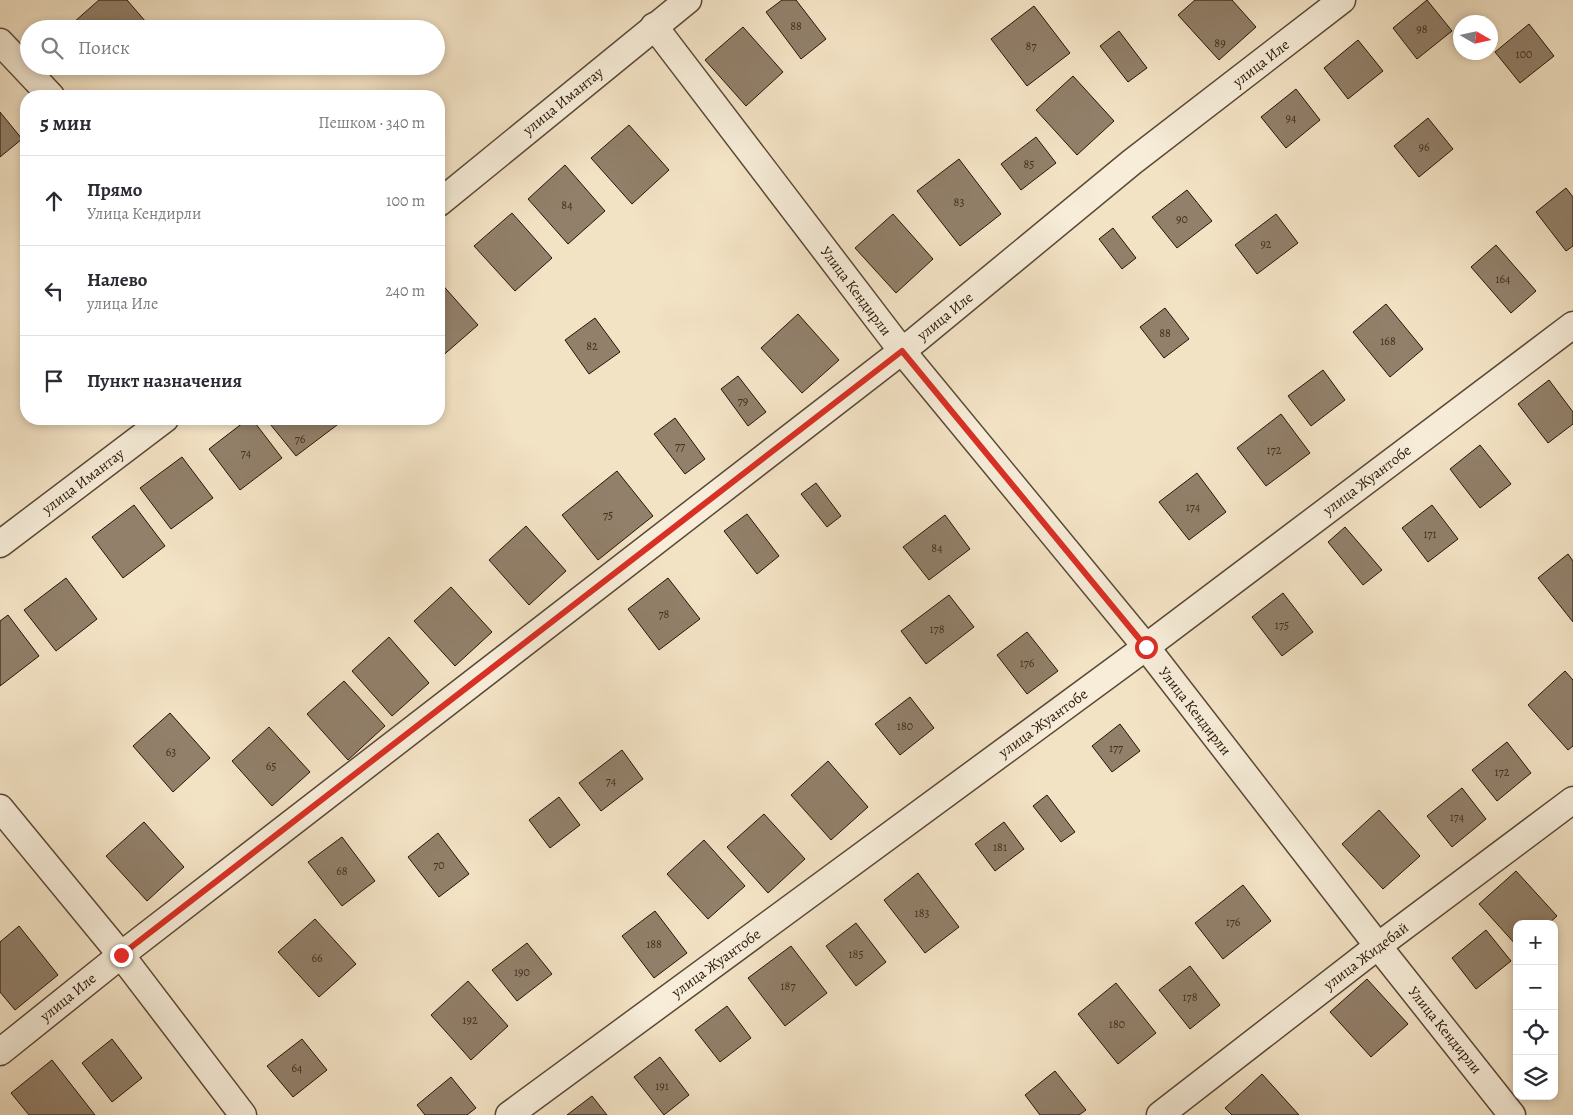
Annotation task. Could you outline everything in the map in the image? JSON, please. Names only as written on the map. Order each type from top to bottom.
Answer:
[{"type":"street","name":"улица Имантау","points":[[445,198],[688,0]]},
{"type":"street","name":"улица Иле","points":[[0,1052],[121,955],[902,351],[1132,162],[1342,0]]},
{"type":"street","name":"Улица Кендирли","points":[[654,26],[902,351],[1146,647],[1512,1115]]},
{"type":"street","points":[[0,42],[20,63]]},
{"type":"street","points":[[31,75],[45,90]]},
{"type":"street","name":"улица Жуантобе","points":[[509,1115],[1146,647],[1573,325]]},
{"type":"street","name":"улица Имантау","points":[[0,544],[157,425]]},
{"type":"street","name":"улица Жидебай","points":[[1160,1115],[1378,946],[1573,800]]},
{"type":"street","points":[[0,808],[121,955],[243,1115]]},
{"type":"building","points":[[99,0],[127,0],[144,20],[76,20]]},
{"type":"building","points":[[782,0],[796,0],[826,39],[801,59],[766,12]]},
{"type":"building","points":[[1195,0],[1232,0],[1256,27],[1219,60],[1178,15]]},
{"type":"building","points":[[1427,0],[1452,31],[1417,59],[1393,28]]},
{"type":"building","points":[[1034,6],[1070,53],[1027,86],[991,39]]},
{"type":"building","points":[[1529,24],[1554,56],[1520,83],[1498,56],[1498,50]]},
{"type":"building","points":[[743,27],[783,72],[746,106],[705,60]]},
{"type":"building","points":[[1119,31],[1147,68],[1128,82],[1100,46]]},
{"type":"building","points":[[1358,40],[1383,71],[1348,99],[1324,68]]},
{"type":"building","points":[[1073,76],[1114,121],[1077,155],[1036,110]]},
{"type":"building","points":[[1296,89],[1320,120],[1286,148],[1261,117]]},
{"type":"building","points":[[0,112],[20,137],[20,141],[0,157]]},
{"type":"building","points":[[1428,118],[1453,149],[1419,177],[1394,146]]},
{"type":"building","points":[[629,125],[669,170],[632,204],[591,158]]},
{"type":"building","points":[[1036,137],[1056,163],[1021,190],[1001,164]]},
{"type":"building","points":[[959,159],[1001,214],[960,246],[917,191]]},
{"type":"building","points":[[565,165],[605,211],[568,244],[528,199]]},
{"type":"building","points":[[1566,188],[1573,197],[1573,246],[1566,251],[1536,212]]},
{"type":"building","points":[[1187,190],[1212,221],[1177,248],[1152,217]]},
{"type":"building","points":[[512,213],[552,258],[515,291],[474,246]]},
{"type":"building","points":[[893,214],[933,259],[896,293],[855,248]]},
{"type":"building","points":[[1276,214],[1298,243],[1257,274],[1235,245]]},
{"type":"building","points":[[1113,228],[1136,258],[1122,269],[1099,239]]},
{"type":"building","points":[[1496,245],[1536,291],[1511,313],[1471,267]]},
{"type":"building","points":[[445,288],[478,325],[445,354]]},
{"type":"building","points":[[1386,304],[1423,349],[1390,377],[1353,332]]},
{"type":"building","points":[[1165,308],[1189,339],[1164,358],[1140,327]]},
{"type":"building","points":[[798,314],[839,360],[802,393],[761,348]]},
{"type":"building","points":[[595,318],[620,352],[589,374],[565,340]]},
{"type":"building","points":[[1323,370],[1345,400],[1311,426],[1288,396]]},
{"type":"building","points":[[738,376],[766,412],[748,426],[721,389]]},
{"type":"building","points":[[1549,380],[1573,412],[1573,424],[1548,443],[1518,404]]},
{"type":"building","points":[[1281,414],[1310,453],[1266,486],[1237,448]]},
{"type":"building","points":[[675,418],[705,459],[685,474],[654,434]]},
{"type":"building","points":[[240,425],[257,425],[282,458],[240,490],[209,449]]},
{"type":"building","points":[[271,425],[337,425],[296,456]]},
{"type":"building","points":[[1480,445],[1511,484],[1480,508],[1450,469]]},
{"type":"building","points":[[182,457],[213,498],[171,529],[140,488]]},
{"type":"building","points":[[617,471],[653,516],[598,560],[562,515]]},
{"type":"building","points":[[1197,473],[1226,512],[1189,540],[1159,502]]},
{"type":"building","points":[[816,483],[841,516],[827,527],[801,494]]},
{"type":"building","points":[[134,505],[165,546],[123,578],[92,537]]},
{"type":"building","points":[[1432,505],[1458,539],[1428,562],[1402,528]]},
{"type":"building","points":[[747,514],[779,556],[757,574],[724,531]]},
{"type":"building","points":[[945,515],[970,549],[929,580],[903,547]]},
{"type":"building","points":[[526,526],[566,571],[529,605],[489,560]]},
{"type":"building","points":[[1345,527],[1382,570],[1363,585],[1328,542]]},
{"type":"building","points":[[1568,554],[1573,561],[1573,622],[1538,578]]},
{"type":"building","points":[[66,578],[97,619],[56,651],[24,610]]},
{"type":"building","points":[[668,578],[700,619],[659,650],[628,609]]},
{"type":"building","points":[[451,587],[492,632],[455,666],[414,621]]},
{"type":"building","points":[[1283,593],[1313,632],[1282,656],[1252,617]]},
{"type":"building","points":[[949,595],[974,627],[926,664],[901,631]]},
{"type":"building","points":[[8,615],[39,656],[0,686],[0,621]]},
{"type":"building","points":[[1027,632],[1058,671],[1027,694],[997,655]]},
{"type":"building","points":[[389,637],[429,683],[392,716],[352,671]]},
{"type":"building","points":[[1565,671],[1573,680],[1573,746],[1568,750],[1528,705]]},
{"type":"building","points":[[344,681],[385,726],[348,760],[307,714]]},
{"type":"building","points":[[910,697],[934,728],[900,755],[875,724]]},
{"type":"building","points":[[170,713],[210,758],[173,792],[133,746]]},
{"type":"building","points":[[1120,724],[1140,751],[1112,772],[1092,746]]},
{"type":"building","points":[[269,727],[310,772],[272,806],[232,761]]},
{"type":"building","points":[[1507,742],[1531,773],[1497,801],[1472,770]]},
{"type":"building","points":[[622,750],[643,779],[601,811],[579,783]]},
{"type":"building","points":[[828,761],[868,807],[831,840],[791,795]]},
{"type":"building","points":[[1462,788],[1486,819],[1452,847],[1427,816]]},
{"type":"building","points":[[1047,795],[1075,832],[1061,842],[1033,806]]},
{"type":"building","points":[[559,797],[580,825],[550,848],[529,820]]},
{"type":"building","points":[[1379,810],[1420,856],[1383,889],[1342,844]]},
{"type":"building","points":[[764,814],[805,859],[768,893],[727,847]]},
{"type":"building","points":[[144,822],[184,867],[147,901],[106,856]]},
{"type":"building","points":[[1004,822],[1024,849],[995,871],[975,844]]},
{"type":"building","points":[[438,833],[469,874],[439,897],[408,857]]},
{"type":"building","points":[[342,837],[375,881],[342,906],[308,862]]},
{"type":"building","points":[[704,840],[745,886],[708,919],[667,874]]},
{"type":"building","points":[[1516,871],[1557,916],[1552,920],[1513,920],[1513,942],[1479,904]]},
{"type":"building","points":[[918,873],[959,927],[925,953],[884,900]]},
{"type":"building","points":[[1243,885],[1271,921],[1223,959],[1195,923]]},
{"type":"building","points":[[655,911],[687,953],[654,978],[622,936]]},
{"type":"building","points":[[315,919],[356,964],[319,997],[278,952]]},
{"type":"building","points":[[856,923],[886,962],[856,986],[826,946]]},
{"type":"building","points":[[19,926],[58,975],[15,1010],[0,992],[0,942]]},
{"type":"building","points":[[1486,930],[1511,961],[1476,989],[1452,958]]},
{"type":"building","points":[[527,943],[552,974],[517,1001],[492,970]]},
{"type":"building","points":[[791,946],[827,993],[785,1026],[748,978]]},
{"type":"building","points":[[1190,966],[1220,1005],[1190,1029],[1159,990]]},
{"type":"building","points":[[1367,979],[1408,1024],[1371,1057],[1330,1012]]},
{"type":"building","points":[[468,981],[508,1026],[471,1060],[431,1015]]},
{"type":"building","points":[[1116,983],[1156,1033],[1118,1064],[1078,1014]]},
{"type":"building","points":[[727,1006],[751,1038],[720,1062],[695,1030]]},
{"type":"building","points":[[112,1039],[142,1078],[112,1102],[82,1063]]},
{"type":"building","points":[[302,1039],[327,1070],[293,1097],[267,1066]]},
{"type":"building","points":[[660,1057],[689,1095],[664,1115],[634,1077]]},
{"type":"building","points":[[52,1060],[95,1115],[29,1115],[11,1093]]},
{"type":"building","points":[[1055,1071],[1086,1110],[1079,1115],[1040,1115],[1025,1095]]},
{"type":"building","points":[[1262,1074],[1299,1115],[1232,1115],[1225,1108]]},
{"type":"building","points":[[451,1077],[476,1108],[467,1115],[425,1115],[417,1105]]},
{"type":"building","points":[[592,1096],[607,1115],[567,1115]]},
{"type":"route","points":[[121,955],[902,351],[1146,647]]}]
